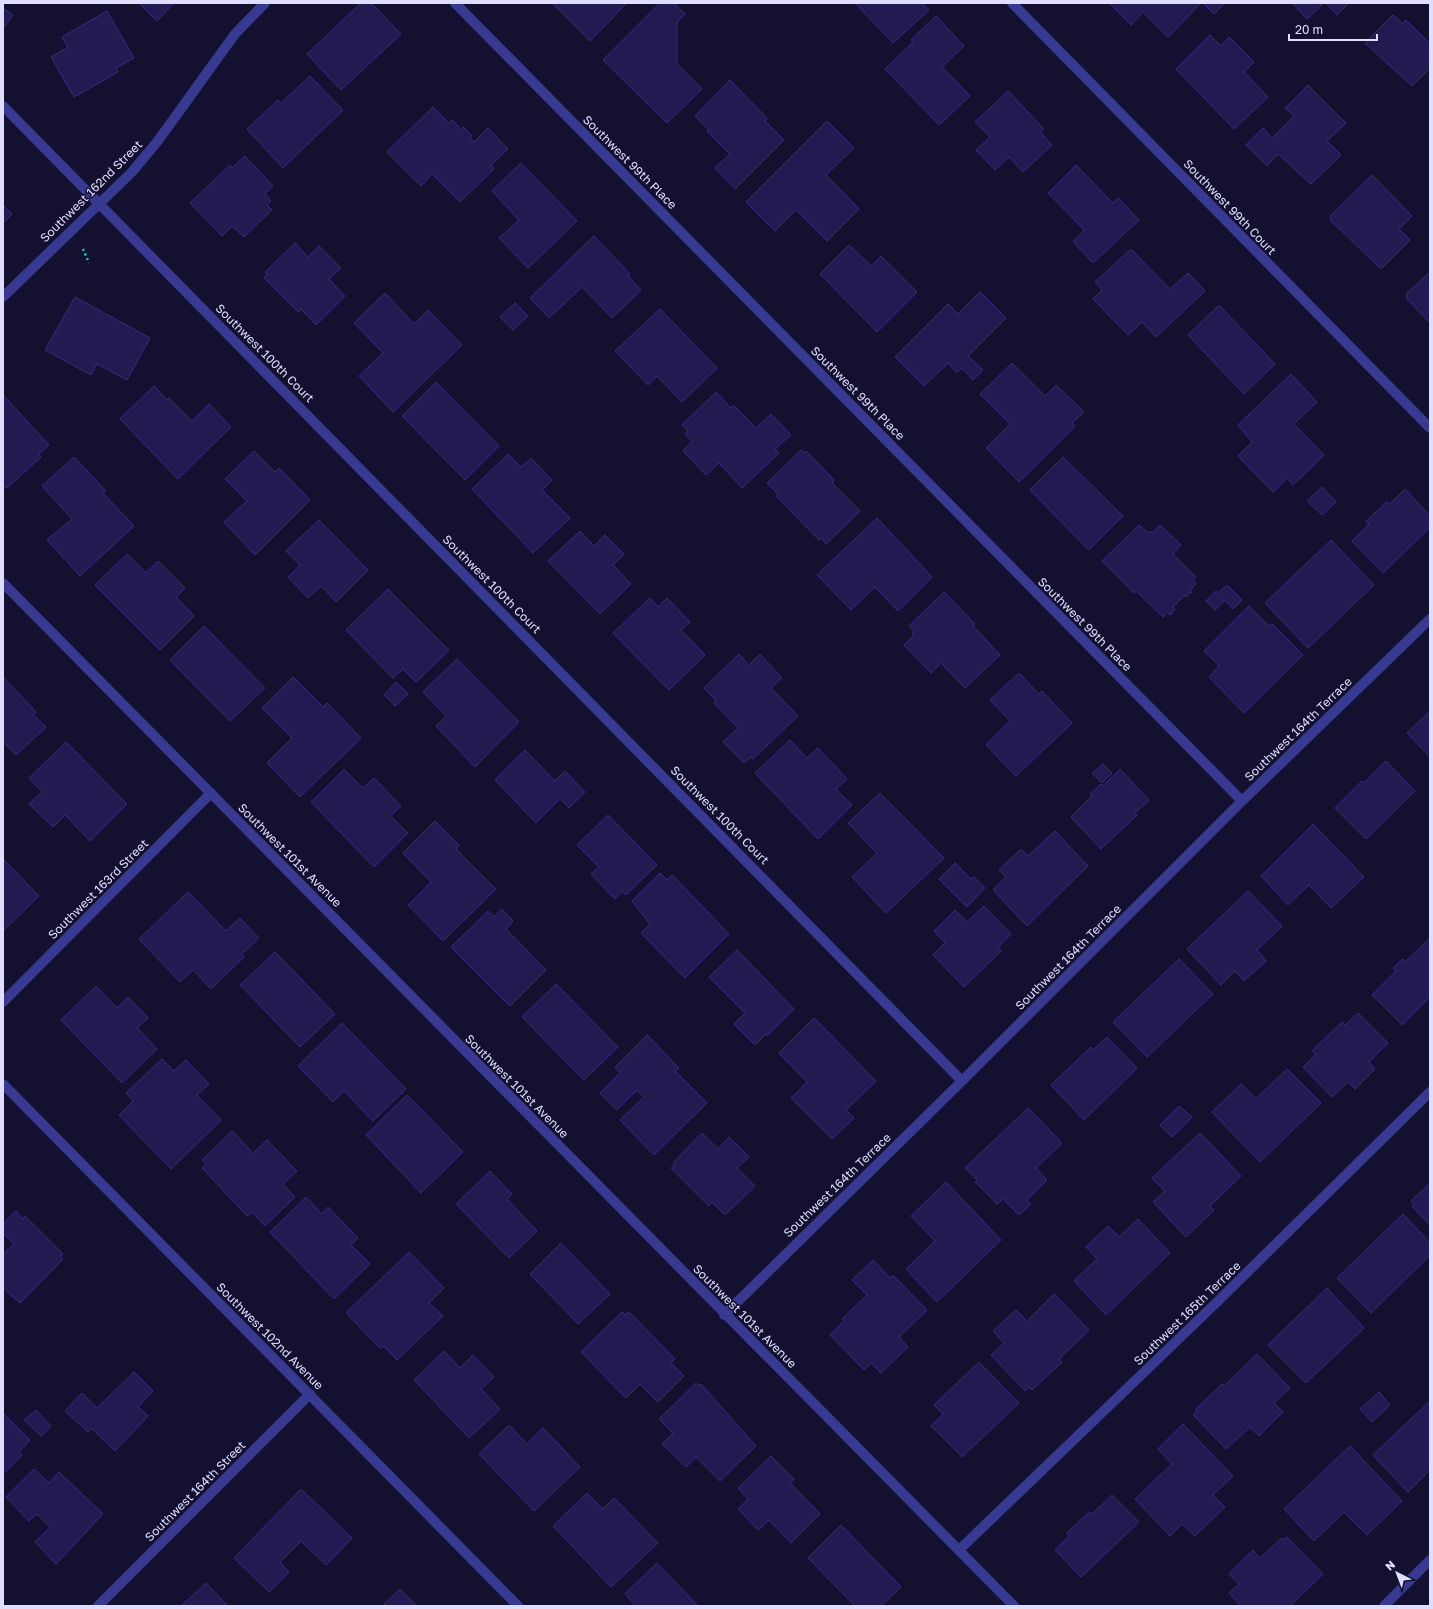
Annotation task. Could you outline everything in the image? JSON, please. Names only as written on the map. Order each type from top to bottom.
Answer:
[{"type":"street","name":"Southwest 162nd Street","points":[[3,297],[100,204],[158,142],[217,57],[235,34],[265,3]]},
{"type":"street","name":"Southwest 99th Place","points":[[455,3],[1242,801]]},
{"type":"street","name":"Southwest 99th Court","points":[[1012,3],[1430,428]]},
{"type":"street","name":"Southwest 100th Court","points":[[3,106],[962,1081]]},
{"type":"street","name":"Southwest 101st Avenue","points":[[3,583],[1014,1606]]},
{"type":"street","name":"Southwest 164th Terrace","points":[[724,1314],[962,1081],[1242,801],[1430,618]]},
{"type":"street","name":"Southwest 163rd Street","points":[[3,1002],[212,793]]},
{"type":"street","name":"Southwest 102nd Avenue","points":[[3,1084],[518,1606]]},
{"type":"street","name":"Southwest 165th Terrace","points":[[959,1550],[1217,1302],[1430,1092]]},
{"type":"street","name":"Southwest 164th Street","points":[[98,1606],[310,1394]]},
{"type":"street","points":[[1384,1606],[1430,1560]]},
{"type":"path","points":[[83,249],[89,263]]},
{"type":"building","points":[[139,3],[174,3],[157,21]]},
{"type":"building","points":[[361,3],[371,3],[401,34],[341,90],[307,54]]},
{"type":"building","points":[[552,3],[624,3],[626,4],[590,41]]},
{"type":"building","points":[[660,3],[674,3],[685,14],[677,22],[677,64],[702,89],[667,123],[603,60]]},
{"type":"building","points":[[855,3],[922,3],[929,10],[893,43]]},
{"type":"building","points":[[1109,3],[1201,3],[1168,37],[1143,12],[1131,25]]},
{"type":"building","points":[[1203,3],[1225,3],[1214,14]]},
{"type":"building","points":[[1292,3],[1324,3],[1307,19]]},
{"type":"building","points":[[1326,3],[1349,3],[1337,15]]},
{"type":"building","points":[[3,8],[13,15],[5,26],[3,24]]},
{"type":"building","points":[[107,11],[134,58],[116,68],[118,72],[74,97],[51,57],[68,47],[62,37]]},
{"type":"building","points":[[1393,15],[1403,24],[1406,20],[1430,44],[1430,68],[1412,86],[1365,43]]},
{"type":"building","points":[[936,16],[964,46],[942,67],[970,96],[939,125],[885,69],[913,42],[911,40]]},
{"type":"building","points":[[1210,35],[1221,46],[1229,37],[1254,62],[1244,72],[1268,97],[1234,129],[1176,69]]},
{"type":"building","points":[[310,76],[343,110],[283,168],[247,129],[278,100],[281,103]]},
{"type":"building","points":[[730,80],[767,118],[765,121],[784,140],[735,189],[715,168],[730,154],[707,131],[709,130],[695,116]]},
{"type":"building","points":[[1308,85],[1346,123],[1327,141],[1341,155],[1311,184],[1278,154],[1267,166],[1246,145],[1263,128],[1272,138],[1294,116],[1285,108]]},
{"type":"building","points":[[1008,91],[1044,129],[1040,132],[1052,145],[1023,172],[1009,157],[995,170],[976,150],[990,137],[975,122]]},
{"type":"building","points":[[433,107],[449,123],[452,120],[461,129],[463,127],[472,136],[470,138],[474,142],[488,128],[508,149],[491,165],[494,169],[460,202],[432,174],[421,186],[387,152]]},
{"type":"building","points":[[827,121],[854,148],[826,175],[859,209],[827,241],[796,210],[775,231],[746,202]]},
{"type":"building","points":[[245,156],[273,186],[265,194],[271,201],[267,205],[272,210],[244,237],[232,226],[222,236],[190,203],[230,165],[232,168]]},
{"type":"building","points":[[521,163],[577,221],[528,268],[499,238],[519,220],[492,191]]},
{"type":"building","points":[[1076,165],[1113,203],[1118,198],[1139,220],[1093,263],[1073,242],[1084,230],[1048,193]]},
{"type":"building","points":[[1372,175],[1412,216],[1399,229],[1410,240],[1381,269],[1330,220],[1330,216]]},
{"type":"building","points":[[3,205],[12,214],[3,223]]},
{"type":"building","points":[[594,236],[630,274],[628,276],[641,290],[612,318],[582,287],[549,318],[530,298]]},
{"type":"building","points":[[295,243],[308,257],[319,246],[341,268],[329,279],[345,296],[316,325],[301,309],[298,312],[264,278],[267,275],[265,272]]},
{"type":"building","points":[[849,245],[871,266],[881,256],[917,292],[877,332],[820,274]]},
{"type":"building","points":[[1131,249],[1170,289],[1188,273],[1205,291],[1156,337],[1142,322],[1128,335],[1093,299],[1102,290],[1095,282]]},
{"type":"building","points":[[1430,272],[1430,323],[1406,298],[1408,296],[1406,294]]},
{"type":"building","points":[[980,292],[1006,318],[968,356],[983,370],[973,380],[962,368],[957,373],[948,363],[924,386],[895,357],[948,304],[958,314]]},
{"type":"building","points":[[385,293],[414,324],[428,310],[462,345],[393,412],[359,376],[383,353],[354,323]]},
{"type":"building","points":[[75,297],[150,338],[127,380],[97,364],[91,375],[45,350]]},
{"type":"building","points":[[515,303],[528,316],[513,330],[500,317]]},
{"type":"building","points":[[1219,305],[1275,364],[1244,394],[1188,335]]},
{"type":"building","points":[[660,309],[717,368],[682,402],[657,376],[648,385],[615,351]]},
{"type":"building","points":[[1012,363],[1045,396],[1056,385],[1084,412],[1072,423],[1075,426],[1019,482],[986,448],[1010,424],[980,394]]},
{"type":"building","points":[[1291,374],[1317,402],[1294,424],[1324,455],[1293,485],[1287,478],[1273,492],[1238,456],[1252,442],[1238,425]]},
{"type":"building","points":[[436,382],[499,446],[465,480],[402,416]]},
{"type":"building","points":[[154,386],[167,400],[169,398],[192,421],[209,404],[231,427],[178,479],[120,419]]},
{"type":"building","points":[[716,392],[731,408],[734,406],[756,428],[771,414],[791,435],[775,449],[779,453],[742,488],[719,463],[706,475],[683,451],[692,441],[685,434],[688,431],[682,425]]},
{"type":"building","points":[[3,395],[49,445],[39,454],[41,457],[7,488],[5,486],[3,488]]},
{"type":"building","points":[[801,450],[804,453],[806,451],[834,480],[832,483],[860,511],[826,544],[821,538],[819,540],[776,496],[778,494],[767,483]]},
{"type":"building","points":[[254,451],[275,472],[279,468],[310,500],[255,555],[224,522],[247,501],[225,479]]},
{"type":"building","points":[[508,454],[521,467],[531,458],[552,480],[542,490],[570,518],[533,553],[472,489]]},
{"type":"building","points":[[74,457],[106,491],[103,493],[134,526],[80,576],[47,540],[72,519],[42,486]]},
{"type":"building","points":[[1063,457],[1123,516],[1089,550],[1030,490]]},
{"type":"building","points":[[1322,487],[1336,502],[1322,515],[1307,501]]},
{"type":"building","points":[[1405,489],[1430,516],[1430,527],[1383,573],[1352,541],[1369,524],[1366,521],[1387,502],[1390,504]]},
{"type":"building","points":[[877,518],[932,577],[898,611],[875,587],[851,610],[817,575]]},
{"type":"building","points":[[319,520],[368,570],[336,602],[321,586],[308,598],[288,577],[300,565],[286,551]]},
{"type":"building","points":[[1139,525],[1148,533],[1150,531],[1152,533],[1160,525],[1181,545],[1173,554],[1196,577],[1193,580],[1196,584],[1190,590],[1192,592],[1186,597],[1185,595],[1173,607],[1175,610],[1170,615],[1167,612],[1163,617],[1136,591],[1134,593],[1102,561]]},
{"type":"building","points":[[580,531],[594,546],[605,535],[624,554],[613,565],[631,584],[600,614],[548,561]]},
{"type":"building","points":[[1331,540],[1374,585],[1308,648],[1265,603]]},
{"type":"building","points":[[127,554],[146,573],[158,561],[185,588],[176,597],[194,616],[160,650],[95,585]]},
{"type":"building","points":[[1227,585],[1242,600],[1233,609],[1225,600],[1215,610],[1206,601],[1216,591],[1218,593]]},
{"type":"building","points":[[388,589],[449,650],[416,682],[403,669],[393,678],[346,630]]},
{"type":"building","points":[[944,592],[975,624],[973,626],[1000,655],[965,688],[941,663],[931,673],[904,645],[914,635],[912,633],[914,631],[909,626]]},
{"type":"building","points":[[650,598],[658,607],[667,598],[690,622],[681,630],[705,655],[669,690],[613,633]]},
{"type":"building","points":[[1249,606],[1269,626],[1272,624],[1303,655],[1244,713],[1209,677],[1219,666],[1204,651]]},
{"type":"building","points":[[204,626],[265,688],[230,721],[170,660]]},
{"type":"building","points":[[739,654],[749,665],[760,654],[782,678],[771,688],[798,716],[753,759],[751,757],[744,763],[723,742],[738,728],[714,703],[716,700],[704,688]]},
{"type":"building","points":[[457,659],[519,722],[475,767],[436,726],[446,716],[423,692]]},
{"type":"building","points":[[1019,673],[1039,694],[1042,691],[1072,723],[1016,776],[986,745],[1010,721],[990,700]]},
{"type":"building","points":[[3,677],[36,712],[33,715],[46,727],[16,755],[3,742]]},
{"type":"building","points":[[293,677],[323,707],[327,703],[361,738],[300,797],[267,763],[292,738],[262,708]]},
{"type":"building","points":[[396,682],[408,694],[395,706],[384,695]]},
{"type":"building","points":[[1430,711],[1430,757],[1407,733]]},
{"type":"building","points":[[790,740],[807,758],[818,748],[847,779],[836,789],[852,805],[818,839],[755,773]]},
{"type":"building","points":[[66,742],[127,804],[90,841],[65,815],[53,827],[29,804],[42,792],[29,778]]},
{"type":"building","points":[[525,750],[555,781],[565,771],[585,792],[569,808],[560,799],[536,823],[495,780]]},
{"type":"building","points":[[1386,761],[1415,791],[1366,839],[1335,808],[1362,781],[1364,783]]},
{"type":"building","points":[[1103,764],[1112,773],[1102,783],[1092,773]]},
{"type":"building","points":[[344,769],[363,788],[374,778],[401,806],[391,816],[408,833],[374,867],[311,802]]},
{"type":"building","points":[[1120,769],[1149,800],[1135,813],[1137,815],[1101,849],[1071,817],[1092,796],[1090,794],[1101,784],[1103,786]]},
{"type":"building","points":[[880,793],[944,858],[886,913],[852,877],[877,853],[848,823]]},
{"type":"building","points":[[608,815],[657,865],[626,895],[622,891],[615,899],[591,874],[599,867],[577,845]]},
{"type":"building","points":[[435,821],[459,845],[456,849],[496,889],[443,941],[408,905],[431,882],[403,853]]},
{"type":"building","points":[[1313,824],[1364,877],[1331,908],[1309,885],[1288,905],[1261,876]]},
{"type":"building","points":[[1055,831],[1088,866],[1027,926],[993,890],[1006,877],[999,870],[1021,849],[1028,856]]},
{"type":"building","points":[[3,859],[39,896],[3,931]]},
{"type":"building","points":[[955,863],[971,879],[974,877],[985,888],[967,907],[939,879]]},
{"type":"building","points":[[660,873],[667,880],[672,875],[729,934],[685,978],[641,933],[650,924],[632,901]]},
{"type":"building","points":[[1248,891],[1282,926],[1257,950],[1266,961],[1244,981],[1235,971],[1221,985],[1187,949]]},
{"type":"building","points":[[188,892],[226,931],[240,918],[259,938],[242,954],[244,957],[211,989],[193,970],[180,982],[139,939]]},
{"type":"building","points":[[984,906],[1011,934],[998,947],[1001,951],[964,987],[933,955],[945,943],[934,931],[955,910],[967,922]]},
{"type":"building","points":[[502,909],[513,921],[506,929],[546,970],[510,1006],[451,947],[488,911],[494,917]]},
{"type":"building","points":[[1430,938],[1430,997],[1402,1025],[1372,995],[1396,971],[1393,968],[1402,959],[1405,962]]},
{"type":"building","points":[[737,950],[794,1009],[767,1036],[766,1034],[755,1045],[734,1024],[745,1013],[709,977]]},
{"type":"building","points":[[275,952],[335,1014],[300,1047],[240,985]]},
{"type":"building","points":[[1179,959],[1213,994],[1147,1057],[1113,1022]]},
{"type":"building","points":[[556,984],[618,1047],[584,1080],[522,1017]]},
{"type":"building","points":[[96,986],[117,1008],[128,997],[148,1018],[137,1028],[157,1049],[122,1083],[61,1020]]},
{"type":"building","points":[[1358,1013],[1388,1043],[1369,1062],[1375,1069],[1355,1089],[1348,1082],[1332,1097],[1303,1067],[1316,1054],[1312,1051],[1342,1022],[1345,1025]]},
{"type":"building","points":[[814,1018],[876,1081],[846,1110],[854,1118],[832,1139],[791,1098],[807,1082],[779,1053]]},
{"type":"building","points":[[342,1023],[406,1089],[373,1121],[344,1091],[333,1102],[298,1066]]},
{"type":"building","points":[[647,1035],[679,1068],[675,1071],[707,1103],[654,1155],[620,1120],[644,1097],[637,1090],[617,1110],[600,1093],[620,1073],[615,1067]]},
{"type":"building","points":[[1107,1037],[1137,1068],[1084,1120],[1051,1085],[1091,1047],[1093,1050]]},
{"type":"building","points":[[162,1059],[174,1071],[186,1060],[209,1084],[197,1095],[221,1120],[171,1169],[119,1115],[133,1101],[126,1093]]},
{"type":"building","points":[[1287,1069],[1321,1103],[1260,1162],[1212,1112],[1241,1084],[1256,1099]]},
{"type":"building","points":[[407,1095],[463,1152],[421,1193],[366,1135]]},
{"type":"building","points":[[1179,1106],[1192,1117],[1172,1137],[1160,1125]]},
{"type":"building","points":[[1028,1108],[1062,1143],[1036,1168],[1047,1180],[1027,1200],[1031,1204],[1019,1215],[1003,1199],[997,1204],[975,1182],[977,1180],[965,1168]]},
{"type":"building","points":[[232,1131],[253,1153],[267,1140],[297,1171],[283,1184],[295,1197],[265,1226],[252,1212],[247,1216],[202,1168],[206,1164],[202,1160]]},
{"type":"building","points":[[702,1133],[718,1149],[729,1137],[749,1157],[737,1168],[755,1186],[725,1215],[712,1202],[709,1206],[671,1168],[675,1165],[673,1163]]},
{"type":"building","points":[[1200,1133],[1241,1176],[1210,1206],[1214,1210],[1186,1237],[1153,1202],[1165,1191],[1152,1178]]},
{"type":"building","points":[[490,1171],[512,1194],[507,1199],[537,1231],[509,1258],[456,1204]]},
{"type":"building","points":[[946,1182],[1001,1240],[937,1302],[906,1269],[935,1241],[911,1216]]},
{"type":"building","points":[[1430,1183],[1430,1225],[1412,1206],[1414,1204],[1411,1201]]},
{"type":"building","points":[[306,1197],[322,1214],[328,1207],[358,1238],[351,1245],[370,1264],[334,1299],[270,1232]]},
{"type":"building","points":[[16,1211],[23,1219],[25,1216],[63,1254],[60,1256],[63,1259],[20,1303],[3,1288],[3,1254],[14,1244],[3,1233],[3,1224]]},
{"type":"building","points":[[1403,1214],[1430,1243],[1430,1255],[1371,1313],[1337,1278]]},
{"type":"building","points":[[1138,1219],[1170,1253],[1106,1315],[1074,1281],[1097,1259],[1086,1247],[1108,1226],[1119,1237]]},
{"type":"building","points":[[561,1243],[610,1294],[578,1324],[530,1274]]},
{"type":"building","points":[[409,1252],[444,1288],[429,1303],[443,1316],[397,1360],[384,1346],[381,1349],[346,1313]]},
{"type":"building","points":[[873,1260],[890,1278],[893,1275],[927,1310],[899,1337],[908,1347],[881,1373],[871,1363],[864,1370],[830,1335],[844,1321],[842,1319],[867,1295],[852,1280]]},
{"type":"building","points":[[1327,1288],[1364,1328],[1306,1383],[1268,1345]]},
{"type":"building","points":[[1054,1294],[1089,1330],[1059,1359],[1062,1362],[1032,1390],[1029,1387],[1025,1391],[991,1355],[1004,1343],[993,1331],[1016,1310],[1027,1321]]},
{"type":"building","points":[[622,1312],[625,1315],[629,1312],[675,1359],[671,1363],[684,1376],[658,1402],[640,1384],[626,1398],[581,1352]]},
{"type":"building","points":[[444,1351],[460,1368],[473,1355],[494,1377],[481,1389],[500,1409],[469,1438],[414,1380]]},
{"type":"building","points":[[1257,1354],[1290,1388],[1274,1403],[1283,1412],[1259,1436],[1250,1427],[1226,1449],[1193,1415],[1197,1412],[1195,1410],[1222,1384],[1224,1386]]},
{"type":"building","points":[[979,1362],[1019,1403],[962,1457],[931,1426],[943,1414],[934,1405]]},
{"type":"building","points":[[134,1372],[153,1391],[138,1407],[148,1416],[115,1451],[91,1428],[88,1432],[65,1411],[82,1393],[97,1408]]},
{"type":"building","points":[[696,1383],[699,1386],[701,1384],[756,1446],[720,1481],[696,1457],[686,1467],[662,1444],[673,1433],[659,1419]]},
{"type":"building","points":[[1379,1392],[1390,1405],[1372,1422],[1360,1409]]},
{"type":"building","points":[[1430,1401],[1430,1470],[1408,1492],[1373,1455]]},
{"type":"building","points":[[36,1410],[51,1426],[41,1436],[24,1420]]},
{"type":"building","points":[[3,1413],[30,1440],[19,1452],[22,1455],[3,1474]]},
{"type":"building","points":[[1183,1424],[1233,1476],[1213,1495],[1225,1507],[1195,1536],[1182,1524],[1170,1536],[1135,1499],[1172,1464],[1158,1449]]},
{"type":"building","points":[[509,1425],[527,1444],[543,1428],[580,1467],[534,1511],[479,1454]]},
{"type":"building","points":[[1350,1446],[1402,1501],[1367,1535],[1344,1512],[1314,1541],[1284,1509]]},
{"type":"building","points":[[771,1456],[794,1479],[790,1483],[820,1514],[791,1543],[769,1520],[758,1530],[738,1509],[748,1499],[738,1488]]},
{"type":"building","points":[[34,1469],[49,1483],[59,1472],[103,1514],[56,1564],[35,1542],[50,1527],[37,1514],[29,1521],[6,1497]]},
{"type":"building","points":[[301,1489],[352,1538],[326,1565],[301,1541],[280,1562],[289,1572],[269,1592],[234,1558]]},
{"type":"building","points":[[587,1493],[603,1509],[614,1498],[658,1543],[611,1587],[553,1526]]},
{"type":"building","points":[[1112,1495],[1139,1522],[1081,1577],[1055,1550],[1069,1536],[1067,1533],[1089,1512],[1092,1514]]},
{"type":"building","points":[[841,1525],[901,1587],[881,1606],[855,1606],[808,1558]]},
{"type":"building","points":[[1287,1537],[1323,1574],[1290,1606],[1241,1606],[1229,1593],[1239,1584],[1229,1574],[1253,1550],[1260,1558],[1282,1538],[1284,1540]]},
{"type":"building","points":[[657,1563],[698,1606],[636,1606],[625,1594]]},
{"type":"building","points":[[206,1583],[228,1606],[181,1606]]},
{"type":"building","points":[[400,1589],[417,1606],[385,1606],[384,1604]]}]
